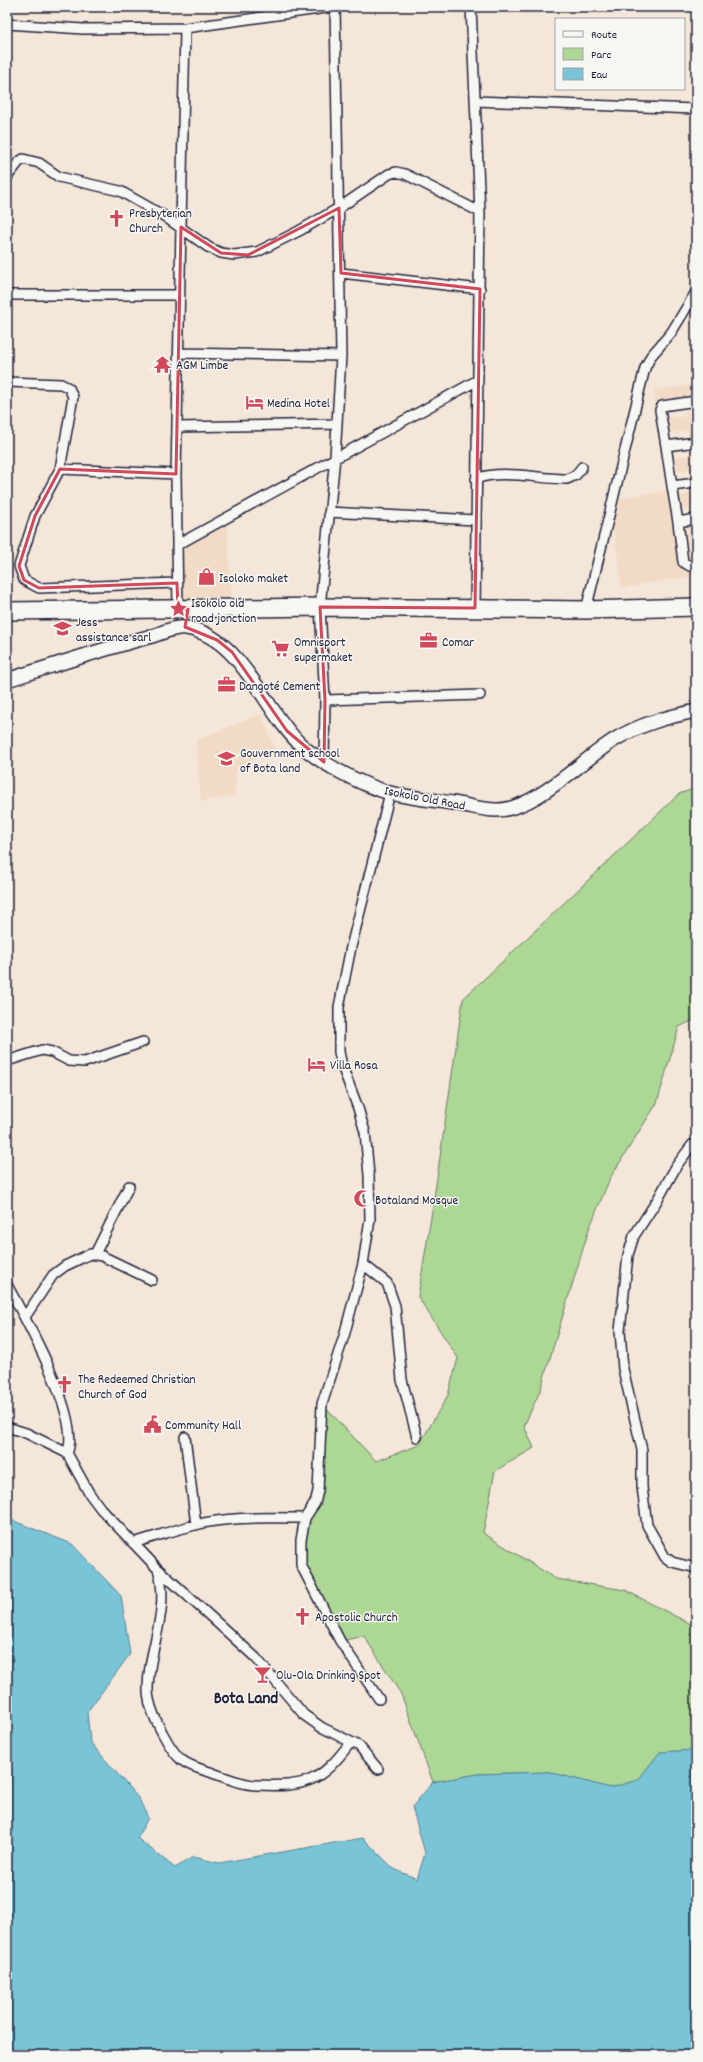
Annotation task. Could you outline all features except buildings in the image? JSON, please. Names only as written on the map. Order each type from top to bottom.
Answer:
[{"type":"highway","points":[[7,611],[320,607],[586,610],[696,607]]},
{"type":"street","points":[[7,24],[83,29],[185,28],[334,7],[338,208],[341,273],[341,356],[335,457],[320,607],[326,700],[324,762]]},
{"type":"street","points":[[471,7],[480,212],[475,608]]},
{"type":"street","points":[[7,680],[120,644],[185,627],[183,609],[177,583],[176,474],[185,28]]},
{"type":"street","points":[[475,101],[696,109]]},
{"type":"street","points":[[7,177],[23,159],[30,160],[45,166],[49,171],[59,177],[120,191],[181,227],[208,247],[221,253],[248,255],[299,231],[338,208],[382,177],[396,172],[405,174],[480,212]]},
{"type":"street","points":[[341,273],[480,289]]},
{"type":"street","points":[[586,610],[645,368],[651,356],[671,333],[696,292]]},
{"type":"street","points":[[7,295],[180,295]]},
{"type":"street","points":[[179,353],[341,356]]},
{"type":"street","points":[[177,545],[335,457],[478,380]]},
{"type":"street","points":[[7,382],[61,384],[69,388],[74,397],[60,469],[35,516],[19,566],[24,580],[39,588],[177,583]]},
{"type":"street","points":[[696,401],[662,406],[660,410],[683,562],[690,566],[696,565]]},
{"type":"street","points":[[177,427],[337,424]]},
{"type":"street","points":[[666,446],[696,442]]},
{"type":"street","points":[[476,479],[484,475],[567,479],[576,474],[582,467]]},
{"type":"street","points":[[60,469],[176,474]]},
{"type":"street","points":[[672,486],[696,483]]},
{"type":"street","points":[[329,512],[475,520]]},
{"type":"street","points":[[678,522],[696,519]]},
{"type":"street","name":"Isokolo Old Road","points":[[185,627],[217,640],[232,652],[287,731],[302,746],[324,762],[356,779],[390,793],[496,810],[517,808],[536,797],[614,740],[638,727],[663,718],[696,712]]},
{"type":"street","points":[[326,700],[480,695]]},
{"type":"street","points":[[379,1699],[340,1641],[301,1565],[305,1518],[315,1503],[318,1490],[322,1404],[344,1336],[363,1264],[370,1220],[368,1155],[363,1121],[342,1066],[339,1052],[339,1008],[351,947],[390,793]]},
{"type":"street","points":[[7,1061],[42,1050],[52,1052],[60,1058],[69,1061],[85,1062],[142,1042]]},
{"type":"street","points":[[692,1145],[634,1236],[628,1255],[620,1331],[624,1370],[642,1450],[642,1487],[647,1524],[666,1557],[672,1562],[696,1568]]},
{"type":"street","points":[[95,1254],[128,1186]]},
{"type":"street","points":[[25,1316],[53,1274],[82,1257],[95,1254],[102,1256],[152,1280]]},
{"type":"street","points":[[363,1264],[387,1283],[395,1306],[402,1380],[417,1437]]},
{"type":"street","points":[[7,1285],[25,1316],[51,1370],[69,1432],[70,1448],[67,1453]]},
{"type":"street","points":[[7,1427],[26,1433],[67,1453],[89,1493],[133,1543],[256,1658],[304,1715],[321,1728],[359,1746],[378,1768]]},
{"type":"street","points":[[185,1437],[196,1524]]},
{"type":"street","points":[[133,1543],[196,1524],[247,1519],[305,1518]]},
{"type":"street","points":[[158,1568],[163,1591],[158,1630],[149,1674],[148,1693],[152,1714],[178,1759],[191,1767],[254,1785],[284,1786],[305,1782],[319,1776],[334,1764],[350,1743]]},
{"type":"highlighted area","points":[[339,208],[341,273],[480,289],[475,608],[320,607],[325,700],[324,762],[287,731],[232,652],[217,640],[185,627],[188,609],[178,609],[177,583],[39,588],[24,580],[20,573],[19,566],[35,516],[60,469],[176,474],[181,227],[221,253],[248,255]]},
{"type":"shaded area","points":[[696,384],[696,408],[688,409],[689,415],[696,415],[696,429],[692,430],[693,436],[696,436],[696,486],[679,489],[680,495],[696,493],[696,507],[682,509],[683,516],[696,514],[696,525],[686,527],[687,534],[696,532],[696,538],[691,539],[692,544],[696,544],[696,548],[688,549],[689,556],[696,555],[696,575],[622,588],[609,499],[668,491],[654,390]],"holes":[[[685,409],[686,416],[668,418],[667,411]],[[688,431],[689,437],[670,439],[669,433]],[[691,448],[691,455],[673,457],[673,451]],[[694,469],[694,476],[683,477],[683,482],[677,482],[676,471]]]},
{"type":"shaded area","name":"Isoloko maket","points":[[227,521],[232,603],[182,604],[181,546]]},
{"type":"shaded area","name":"Gouvernment school of Bota land","points":[[261,714],[276,750],[237,767],[234,795],[201,802],[196,740]]},
{"type":"green space","points":[[696,788],[696,1019],[679,1027],[657,1103],[610,1178],[589,1229],[540,1391],[524,1426],[534,1448],[495,1471],[483,1533],[556,1579],[625,1590],[696,1627],[696,1750],[660,1752],[638,1780],[610,1788],[549,1772],[478,1774],[433,1782],[401,1694],[364,1636],[340,1641],[301,1565],[310,1507],[316,1499],[322,1404],[376,1461],[419,1445],[448,1395],[458,1358],[418,1297],[463,999],[679,794]]},
{"type":"water","points":[[7,1521],[14,1521],[72,1544],[121,1596],[130,1654],[87,1712],[90,1742],[139,1799],[148,1818],[137,1838],[175,1868],[193,1857],[219,1863],[363,1838],[394,1869],[417,1879],[425,1853],[412,1807],[433,1782],[478,1774],[549,1772],[610,1788],[638,1780],[660,1752],[696,1750],[696,2055],[7,2055]]},
{"type":"place","name":"Presbyterian Church","points":[[116,219]]},
{"type":"place","name":"AGM Limbe","points":[[163,364]]},
{"type":"place","name":"Medina Hotel","points":[[254,402]]},
{"type":"place","name":"Isoloko maket","points":[[206,577]]},
{"type":"place","name":"Isokolo old road jonction","points":[[178,609]]},
{"type":"place","name":"Jess assistance sarl","points":[[63,628]]},
{"type":"place","name":"Comar","points":[[429,641]]},
{"type":"place","name":"Omnisport supermaket","points":[[281,648]]},
{"type":"place","name":"Dangoté Cement","points":[[226,685]]},
{"type":"place","name":"Gouvernment school of Bota land","points":[[227,759]]},
{"type":"place","name":"Villa Rosa","points":[[317,1064]]},
{"type":"place","name":"Botaland Mosque","points":[[362,1199]]},
{"type":"place","name":"The Redeemed Christian Church of God","points":[[65,1385]]},
{"type":"place","name":"Community Hall","points":[[152,1424]]},
{"type":"place","name":"Apostolic Church","points":[[302,1616]]},
{"type":"place","name":"Olu-Ola Drinking Spot","points":[[263,1674]]},
{"type":"district","name":"Bota Land","points":[[246,1697]]}]
